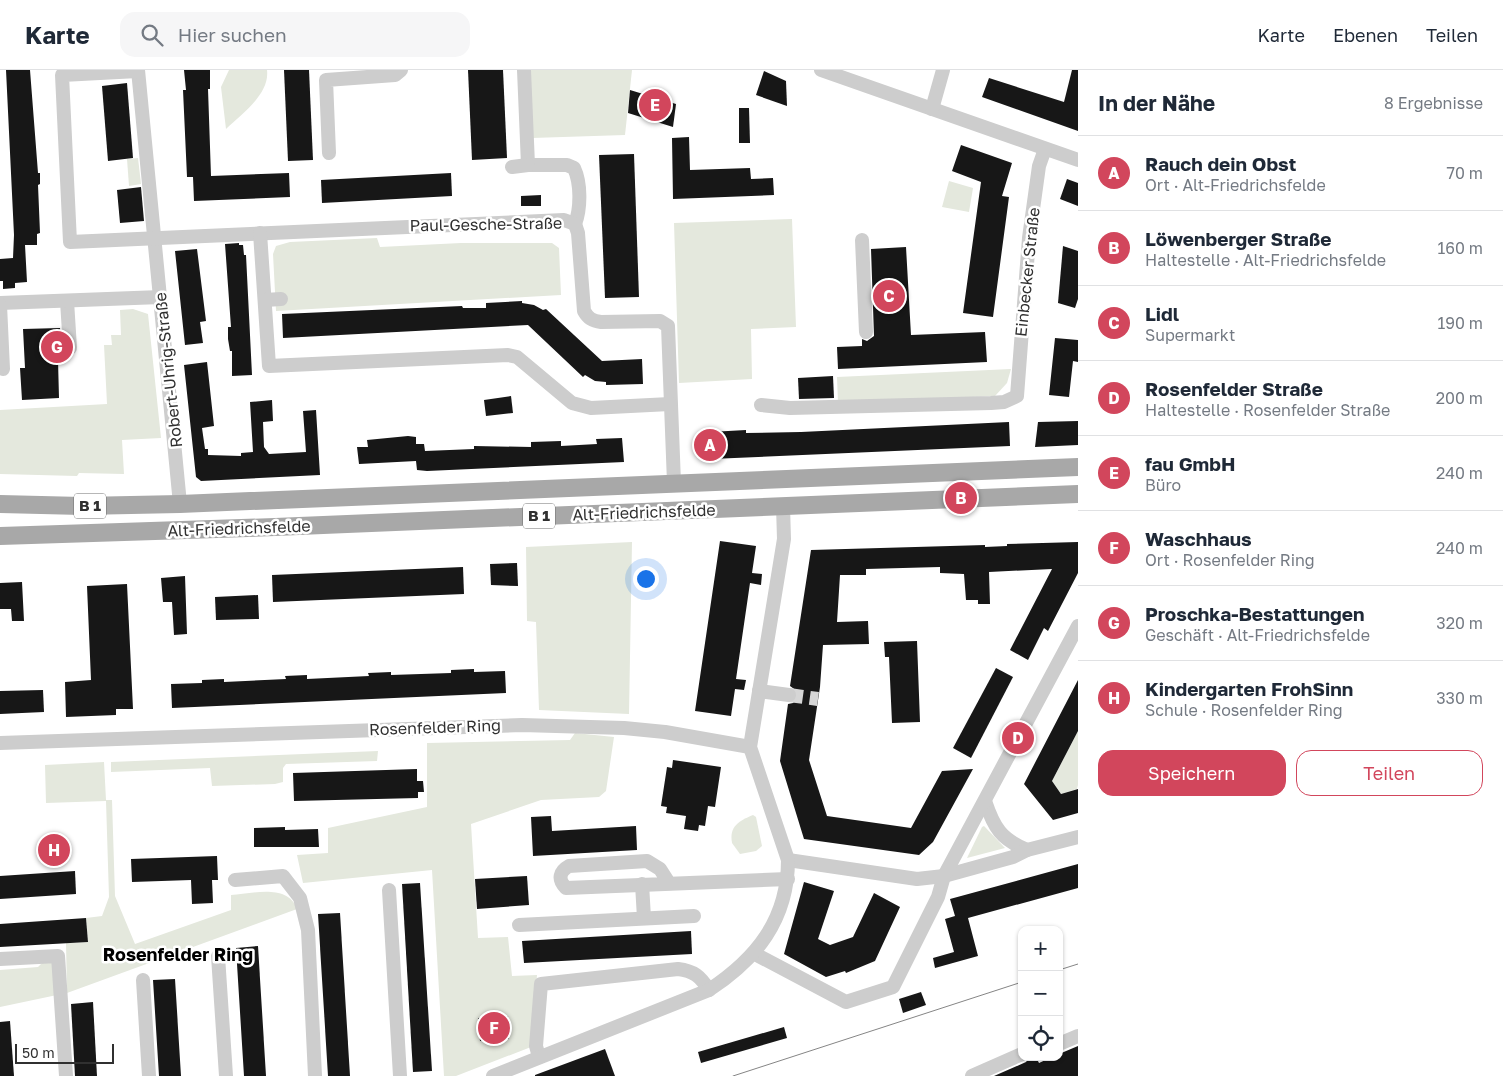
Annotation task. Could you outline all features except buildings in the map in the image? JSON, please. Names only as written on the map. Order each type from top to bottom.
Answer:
[{"type":"main road","name":"Alt-Friedrichsfelde","points":[[0,504],[82,506],[180,504],[1078,467]]},
{"type":"main road","name":"Alt-Friedrichsfelde","points":[[0,536],[1078,494]]},
{"type":"street","name":"Robert-Uhrig-Straße","points":[[155,237],[70,242],[62,75],[138,70],[155,237],[161,297],[180,504]]},
{"type":"street","points":[[330,153],[326,80],[395,75],[401,70]]},
{"type":"street","points":[[524,70],[528,165]]},
{"type":"street","points":[[821,70],[1078,160]]},
{"type":"street","points":[[932,109],[943,70]]},
{"type":"street","name":"Einbecker Straße","points":[[761,405],[790,408],[1004,402],[1017,396],[1030,238],[1039,166],[1045,149]]},
{"type":"street","points":[[512,167],[567,165],[574,168],[578,176],[579,213],[575,224]]},
{"type":"street","name":"Paul-Gesche-Straße","points":[[155,237],[515,221],[564,220],[575,224],[578,233],[584,311],[587,316],[593,321],[600,322],[660,321],[668,326],[674,483]]},
{"type":"street","points":[[260,232],[269,366],[508,354],[517,357],[572,403],[591,408],[670,404]]},
{"type":"street","points":[[862,240],[866,332]]},
{"type":"street","points":[[3,369],[0,304],[161,297]]},
{"type":"street","points":[[265,300],[281,298]]},
{"type":"street","points":[[67,300],[75,330],[70,348]]},
{"type":"street","points":[[493,1076],[708,990],[736,972],[755,954],[774,921],[788,879],[788,860],[750,747],[784,539],[783,506]]},
{"type":"street","points":[[755,954],[846,1002],[893,987],[938,896],[944,876],[1076,635]]},
{"type":"street","points":[[759,691],[789,695]]},
{"type":"street","name":"Rosenfelder Ring","points":[[0,743],[522,724],[624,728],[665,732],[750,747]]},
{"type":"street","points":[[985,801],[990,817],[999,832],[1009,842],[1027,850]]},
{"type":"street","points":[[788,860],[917,879],[944,876],[1013,857],[1027,850],[1078,837]]},
{"type":"street","points":[[669,883],[660,870],[647,861],[569,866],[562,870],[560,874],[566,888],[788,879]]},
{"type":"street","points":[[235,880],[283,876],[300,898],[308,930],[315,1076]]},
{"type":"street","points":[[642,884],[644,918]]},
{"type":"street","points":[[389,890],[400,1076]]},
{"type":"street","points":[[520,925],[694,916]]},
{"type":"street","points":[[0,960],[58,956],[66,1076]]},
{"type":"street","points":[[218,956],[226,1076]]},
{"type":"street","points":[[539,1057],[536,1046],[541,984],[678,969],[693,971],[708,990]]},
{"type":"street","points":[[143,980],[149,1076]]},
{"type":"street","points":[[1063,1042],[1078,1036]]},
{"type":"street","points":[[972,1076],[1018,1056]]},
{"type":"shaded area","points":[[229,70],[267,70],[267,79],[254,103],[226,129],[221,87]]},
{"type":"shaded area","points":[[529,70],[632,70],[625,135],[532,138]]},
{"type":"shaded area","points":[[138,158],[141,184],[129,186],[127,159]]},
{"type":"shaded area","points":[[949,181],[973,188],[969,212],[942,207]]},
{"type":"shaded area","points":[[792,219],[796,327],[751,329],[752,379],[679,383],[674,223]]},
{"type":"shaded area","points":[[377,238],[380,247],[461,243],[552,243],[559,248],[561,295],[276,311],[273,254],[276,246],[290,242]]},
{"type":"shaded area","points":[[133,309],[148,314],[161,438],[122,440],[124,474],[79,473],[77,476],[0,474],[0,410],[107,404],[104,345],[112,345],[111,335],[121,335],[120,310]]},
{"type":"shaded area","points":[[1011,369],[1007,383],[995,396],[838,403],[837,377]]},
{"type":"shaded area","points":[[632,542],[629,714],[539,710],[536,622],[527,621],[526,547]]},
{"type":"shaded area","points":[[1078,731],[1077,789],[1061,794],[1052,781]]},
{"type":"shaded area","points":[[575,733],[614,737],[606,791],[599,797],[541,800],[471,824],[478,938],[508,937],[512,976],[537,975],[531,1047],[456,1076],[444,1076],[432,870],[303,883],[297,855],[328,853],[328,828],[427,807],[427,743],[570,740]]},
{"type":"shaded area","points":[[378,751],[377,761],[286,764],[283,768],[283,782],[275,784],[212,786],[210,768],[111,772],[111,762]]},
{"type":"shaded area","points":[[104,762],[106,800],[112,800],[115,896],[135,944],[231,910],[231,895],[258,892],[277,893],[286,896],[297,909],[67,993],[66,943],[88,942],[86,918],[102,916],[109,897],[106,801],[46,803],[45,765]]},
{"type":"shaded area","points":[[753,815],[756,817],[762,846],[756,851],[740,854],[732,843],[732,832],[739,822]]},
{"type":"shaded area","points":[[984,826],[1005,848],[967,858],[982,827]]},
{"type":"shaded area","points":[[44,961],[52,961],[57,995],[0,1007],[0,970],[38,967]]},
{"type":"tunnel","points":[[789,695],[818,699]]},
{"type":"tram line","points":[[1063,969],[1078,964]]},
{"type":"tram line","points":[[733,1076],[1018,983]]},
{"type":"place","name":"fau GmbH","points":[[655,105]]},
{"type":"place","name":"Lidl","points":[[889,296]]},
{"type":"place","name":"Proschka-Bestattungen","points":[[57,347]]},
{"type":"place","name":"Rauch dein Obst","points":[[710,445]]},
{"type":"place","name":"Löwenberger Straße","points":[[961,498]]},
{"type":"place","name":"Rosenfelder Straße","points":[[1018,738]]},
{"type":"place","name":"Kindergarten FrohSinn","points":[[54,850]]},
{"type":"place","name":"Waschhaus","points":[[494,1028]]},
{"type":"district","name":"Rosenfelder Ring","points":[[178,955]]}]
